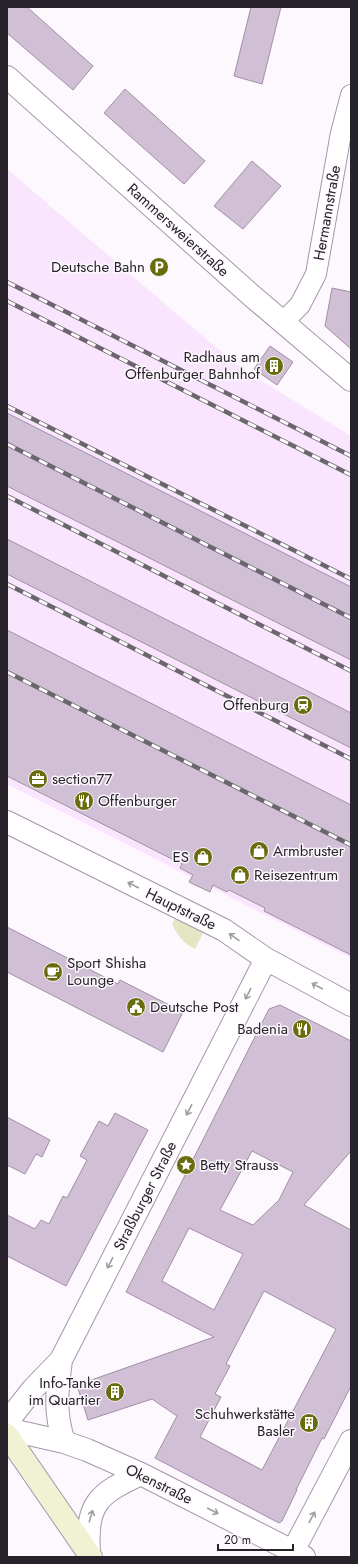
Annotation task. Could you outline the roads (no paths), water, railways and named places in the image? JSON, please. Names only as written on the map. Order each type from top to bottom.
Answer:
[{"type":"main road","points":[[7,1435],[90,1556]]},
{"type":"street","name":"Rammersweierstraße","points":[[7,77],[283,322],[351,380]]},
{"type":"street","name":"Hermannstraße","points":[[283,322],[300,306],[316,274],[341,133],[351,95]]},
{"type":"street","name":"Hauptstraße","points":[[7,822],[224,930],[266,959],[351,1004]]},
{"type":"street","name":"Straßburger Straße","points":[[7,1422],[33,1389],[61,1360],[266,959]]},
{"type":"street","points":[[61,1360],[56,1413],[64,1442]]},
{"type":"street","name":"Okenstraße","points":[[7,1429],[64,1442],[140,1474],[299,1554]]},
{"type":"street","points":[[299,1554],[351,1441]]},
{"type":"street","points":[[90,1556],[88,1534],[94,1506],[100,1497],[109,1490],[140,1474]]},
{"type":"railway","points":[[7,282],[351,456]]},
{"type":"railway","points":[[7,301],[351,475]]},
{"type":"railway","points":[[7,406],[351,579]]},
{"type":"railway","points":[[7,444],[351,618]]},
{"type":"railway","points":[[7,496],[351,671]]},
{"type":"railway","points":[[7,584],[351,759]]},
{"type":"railway","points":[[7,672],[351,845]]},
{"type":"place","name":"Deutsche Bahn","points":[[159,267]]},
{"type":"place","name":"Radhaus am Offenburger Bahnhof","points":[[274,366]]},
{"type":"place","name":"Offenburg","points":[[303,705]]},
{"type":"place","name":"section77","points":[[38,779]]},
{"type":"place","name":"Offenburger","points":[[84,801]]},
{"type":"place","name":"Armbruster","points":[[259,851]]},
{"type":"place","name":"ES","points":[[203,857]]},
{"type":"place","name":"Reisezentrum","points":[[240,875]]},
{"type":"place","name":"Sport Shisha Lounge","points":[[53,972]]},
{"type":"place","name":"Deutsche Post","points":[[136,1007]]},
{"type":"place","name":"Badenia","points":[[302,1029]]},
{"type":"place","name":"Betty Strauss","points":[[186,1165]]},
{"type":"place","name":"Info-Tanke im Quartier","points":[[115,1392]]},
{"type":"place","name":"Schuhwerkstätte Basler","points":[[309,1423]]}]
